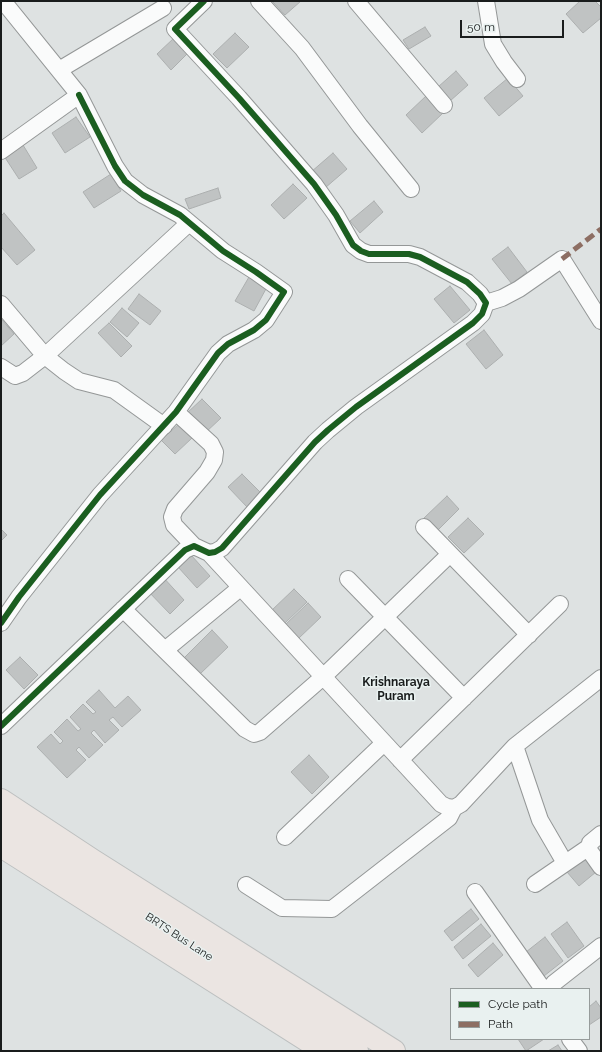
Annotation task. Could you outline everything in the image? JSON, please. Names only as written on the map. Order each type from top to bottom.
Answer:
[{"type":"main road","points":[[1,800],[394,1051]]},
{"type":"main road","name":"BRTS Bus Lane","points":[[1,822],[357,1051]]},
{"type":"main road","points":[[1,846],[324,1051]]},
{"type":"street","points":[[1,623],[100,495],[176,412],[218,353],[228,344],[254,330],[266,320],[284,292],[256,272],[222,251],[171,210],[142,195],[125,180],[115,166],[79,95],[3,1]]},
{"type":"street","points":[[175,30],[204,1]]},
{"type":"street","points":[[259,1],[302,48],[360,126],[411,189]]},
{"type":"street","points":[[356,1],[444,105]]},
{"type":"street","points":[[486,1],[494,44],[504,62],[517,79]]},
{"type":"street","points":[[58,70],[160,5],[175,30],[239,98],[314,184],[336,215],[353,245],[361,251],[369,254],[409,254],[420,257],[468,282],[480,294],[486,303]]},
{"type":"street","points":[[1,151],[79,95]]},
{"type":"street","points":[[1,367],[15,376],[23,373],[45,356],[189,223]]},
{"type":"street","points":[[486,303],[502,298],[519,289],[562,260],[601,321]]},
{"type":"street","points":[[209,553],[215,552],[222,548],[315,442],[328,430],[356,407],[473,323],[482,314],[486,303]]},
{"type":"street","points":[[1,304],[45,356],[79,381],[97,384],[114,390],[164,426]]},
{"type":"street","points":[[176,412],[211,444],[215,452],[214,460],[207,472],[174,509],[172,517],[174,525],[194,546],[209,553],[441,804],[454,808]]},
{"type":"street","points":[[424,527],[529,635]]},
{"type":"street","points":[[1,726],[185,550],[194,546]]},
{"type":"street","points":[[123,609],[245,730],[254,734],[260,732],[323,677],[450,554]]},
{"type":"street","points":[[348,579],[464,698]]},
{"type":"street","points":[[165,650],[240,588]]},
{"type":"street","points":[[400,760],[560,604]]},
{"type":"street","points":[[246,885],[282,908],[332,909],[449,818],[454,808],[461,804],[515,746],[601,678]]},
{"type":"street","points":[[286,837],[384,743]]},
{"type":"street","points":[[515,746],[540,820],[565,863]]},
{"type":"street","points":[[535,884],[589,846],[590,843],[601,834]]},
{"type":"street","points":[[589,846],[591,854],[601,867]]},
{"type":"street","points":[[475,892],[542,988]]},
{"type":"street","points":[[550,988],[601,946]]},
{"type":"street","points":[[571,1040],[579,1051]]},
{"type":"building","points":[[301,1],[285,15],[273,2]]},
{"type":"building","points":[[580,1],[595,1],[601,7],[601,18],[583,33],[566,14]]},
{"type":"building","points":[[425,27],[431,36],[409,49],[403,40]]},
{"type":"building","points":[[235,33],[249,47],[227,68],[213,54]]},
{"type":"building","points":[[174,38],[188,53],[171,70],[157,54]]},
{"type":"building","points":[[456,71],[468,85],[450,101],[438,87]]},
{"type":"building","points":[[508,78],[523,96],[499,116],[484,98]]},
{"type":"building","points":[[426,96],[443,113],[422,133],[406,115]]},
{"type":"building","points":[[76,117],[90,137],[65,153],[52,133]]},
{"type":"building","points":[[23,145],[37,168],[19,179],[4,156]]},
{"type":"building","points":[[333,153],[347,169],[325,188],[311,172]]},
{"type":"building","points":[[111,174],[121,191],[94,208],[83,192]]},
{"type":"building","points":[[293,184],[307,198],[284,219],[271,205]]},
{"type":"building","points":[[218,188],[221,198],[189,209],[185,199]]},
{"type":"building","points":[[374,201],[383,212],[360,233],[350,221]]},
{"type":"building","points":[[4,213],[35,250],[17,265],[1,247],[1,216]]},
{"type":"building","points":[[508,247],[527,272],[512,284],[492,259]]},
{"type":"building","points":[[249,277],[267,287],[254,311],[235,301]]},
{"type":"building","points":[[450,286],[470,310],[454,323],[434,299]]},
{"type":"building","points":[[139,294],[161,311],[150,325],[128,309]]},
{"type":"building","points":[[122,308],[139,323],[127,337],[110,322]]},
{"type":"building","points":[[2,320],[14,334],[1,346],[1,321]]},
{"type":"building","points":[[109,323],[132,346],[121,357],[98,333]]},
{"type":"building","points":[[484,330],[503,355],[486,369],[466,344]]},
{"type":"building","points":[[202,399],[221,418],[205,433],[186,414]]},
{"type":"building","points":[[179,424],[192,438],[175,454],[161,440]]},
{"type":"building","points":[[242,474],[261,493],[247,507],[228,487]]},
{"type":"building","points":[[447,496],[459,509],[437,531],[424,518]]},
{"type":"building","points":[[468,518],[484,534],[464,553],[448,537]]},
{"type":"building","points":[[1,529],[7,535],[1,541]]},
{"type":"building","points":[[191,555],[210,576],[197,588],[178,567]]},
{"type":"building","points":[[162,576],[184,600],[170,614],[147,590]]},
{"type":"building","points":[[294,589],[307,602],[284,624],[271,611]]},
{"type":"building","points":[[308,603],[321,617],[299,638],[285,625]]},
{"type":"building","points":[[212,630],[228,647],[200,674],[184,658]]},
{"type":"building","points":[[20,657],[38,675],[24,689],[6,670]]},
{"type":"building","points":[[99,690],[115,708],[128,696],[141,710],[122,727],[113,717],[109,720],[119,730],[105,743],[94,730],[91,733],[103,745],[89,758],[79,747],[76,750],[86,760],[67,778],[37,747],[51,734],[60,744],[63,741],[54,732],[67,719],[78,731],[81,729],[70,717],[83,704],[93,714],[96,712],[86,702]]},
{"type":"building","points":[[309,755],[329,777],[312,794],[291,772]]},
{"type":"building","points":[[584,857],[596,872],[579,886],[567,872]]},
{"type":"building","points":[[471,909],[479,919],[452,941],[444,931]]},
{"type":"building","points":[[567,922],[584,946],[568,958],[551,934]]},
{"type":"building","points":[[481,924],[491,936],[463,959],[454,947]]},
{"type":"building","points":[[545,937],[563,961],[544,976],[526,952]]},
{"type":"building","points":[[493,943],[503,955],[478,977],[468,965]]},
{"type":"building","points":[[596,1001],[601,1008],[601,1017],[590,1024],[590,1006]]},
{"type":"building","points":[[519,1040],[542,1040],[526,1051]]},
{"type":"building","points":[[558,1045],[562,1051],[548,1051]]},
{"type":"marked path","points":[[562,259],[601,229]]},
{"type":"cycle path","points":[[1,726],[185,550],[194,546],[209,553],[215,552],[222,548],[315,442],[356,407],[473,323],[482,314],[486,303],[480,294],[467,282],[420,257],[409,254],[369,254],[361,251],[353,245],[336,215],[314,184],[239,98],[175,29],[204,1]]},
{"type":"cycle path","points":[[1,623],[19,597],[100,495],[176,412],[218,353],[228,344],[254,330],[266,320],[284,292],[223,251],[180,215],[143,195],[125,181],[115,166],[79,95]]},
{"type":"district","name":"Krishnaraya Puram","points":[[396,689]]}]
